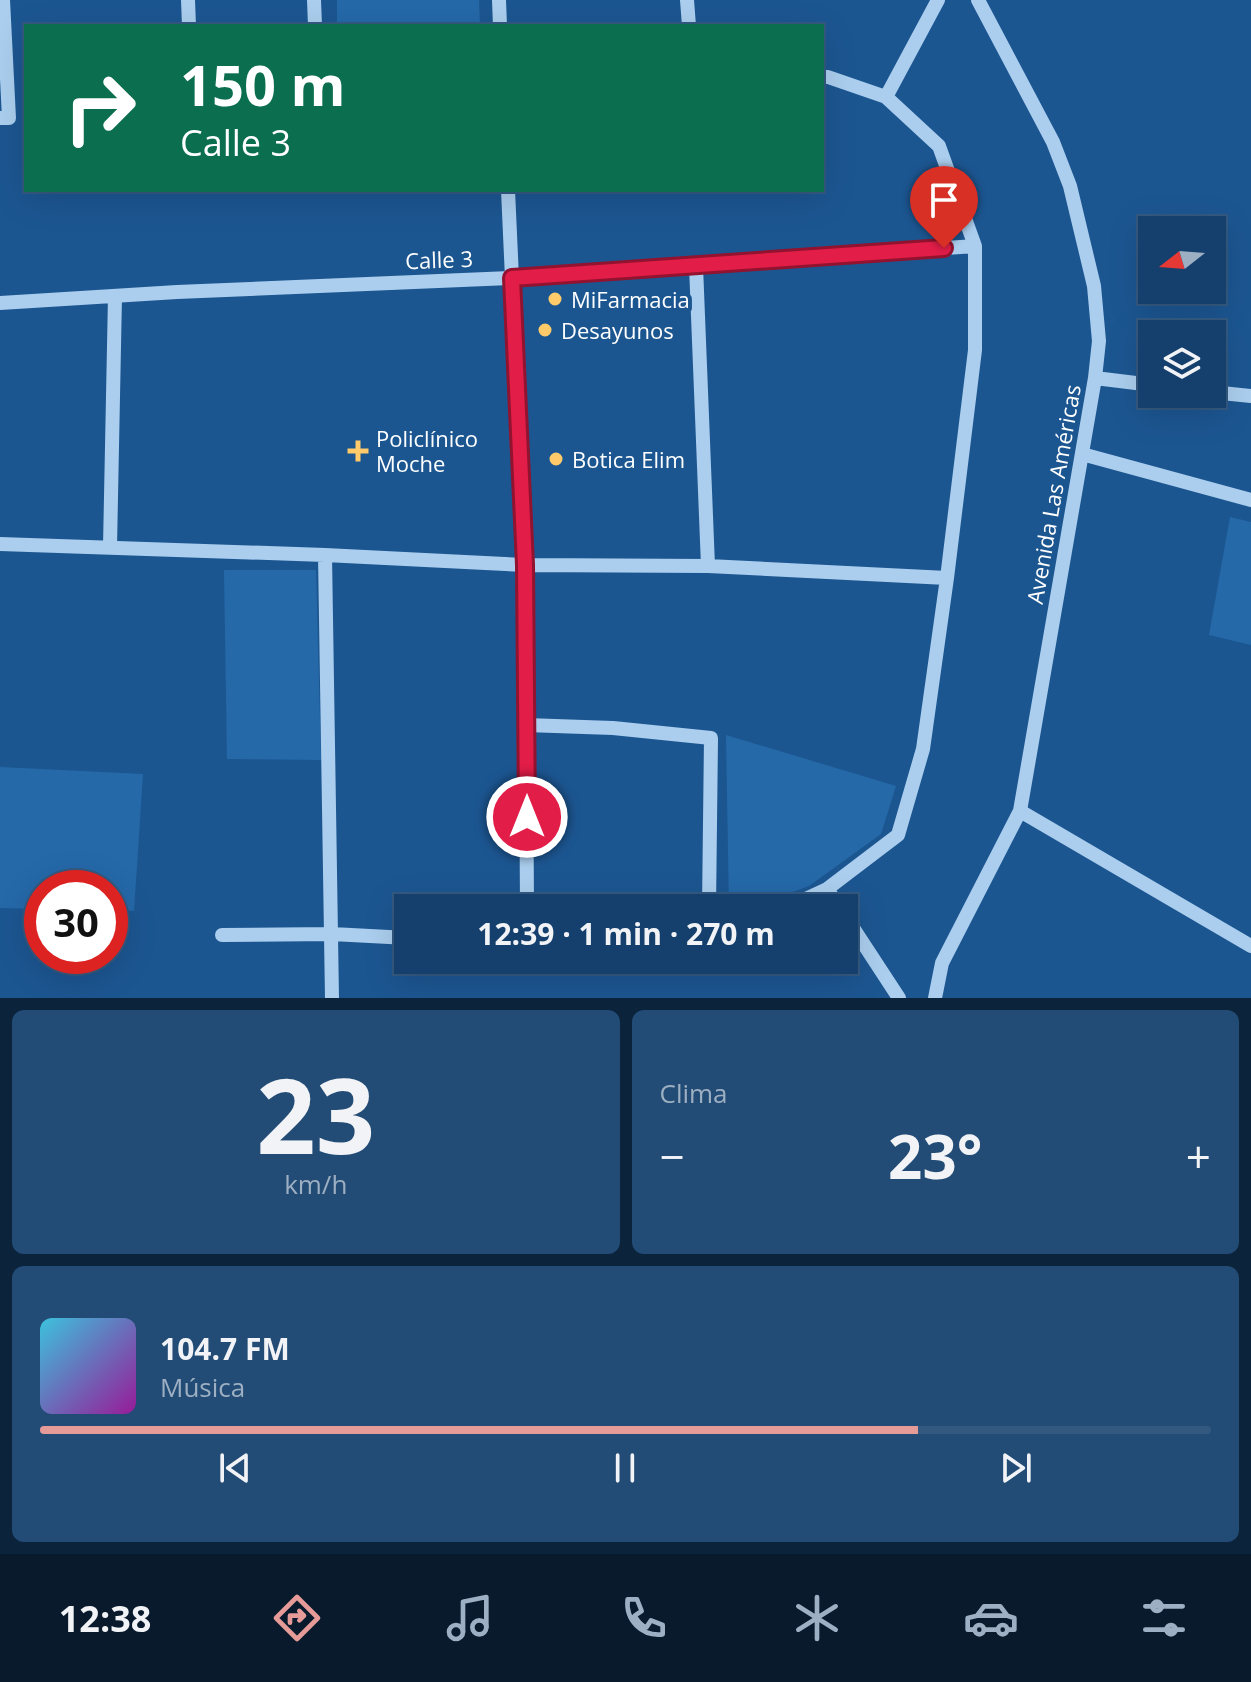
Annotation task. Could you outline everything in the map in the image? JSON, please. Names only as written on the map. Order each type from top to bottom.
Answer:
[{"type":"street","points":[[3,0],[4,118]]},
{"type":"street","points":[[188,0],[189,24]]},
{"type":"street","points":[[314,0],[315,24]]},
{"type":"street","points":[[499,0],[500,24]]},
{"type":"street","points":[[687,0],[689,24]]},
{"type":"street","points":[[886,97],[938,0]]},
{"type":"street","name":"Avenida Las Américas","points":[[935,998],[942,963],[1020,811],[1099,341],[1094,286],[1070,186],[1053,142],[978,0]]},
{"type":"street","points":[[816,894],[898,835],[923,749],[975,350],[975,246],[939,146],[886,97],[824,78]]},
{"type":"street","points":[[508,192],[525,565],[527,894]]},
{"type":"street","name":"Calle 3","points":[[0,303],[512,278],[975,246]]},
{"type":"street","points":[[696,266],[708,566]]},
{"type":"street","points":[[110,547],[115,296]]},
{"type":"street","points":[[1095,378],[1138,383]]},
{"type":"street","points":[[1226,393],[1251,396]]},
{"type":"street","points":[[1082,454],[1251,500]]},
{"type":"street","points":[[0,544],[525,565],[708,566],[947,578]]},
{"type":"street","points":[[325,555],[332,998]]},
{"type":"street","points":[[526,725],[613,728],[711,738],[709,894]]},
{"type":"street","points":[[1020,811],[1251,946]]},
{"type":"street","points":[[827,889],[830,894]]},
{"type":"street","points":[[222,935],[332,934],[394,937]]},
{"type":"street","points":[[858,935],[899,998]]},
{"type":"shaded area","points":[[337,0],[479,0],[480,24],[337,24]]},
{"type":"shaded area","points":[[1230,517],[1251,522],[1251,645],[1209,635]]},
{"type":"shaded area","points":[[224,570],[316,570],[321,760],[227,759]]},
{"type":"shaded area","points":[[726,735],[896,786],[881,834],[809,886],[787,894],[729,894]]},
{"type":"shaded area","points":[[0,767],[143,774],[134,911],[128,911],[128,870],[24,870],[24,909],[0,908]]},
{"type":"place","name":"MiFarmacia","points":[[555,299]]},
{"type":"place","name":"Desayunos","points":[[545,330]]},
{"type":"place","name":"Policlínico Moche","points":[[358,451]]},
{"type":"place","name":"Botica Elim","points":[[556,459]]},
{"type":"route","points":[[527,817],[525,565],[512,278],[944,248]]}]
